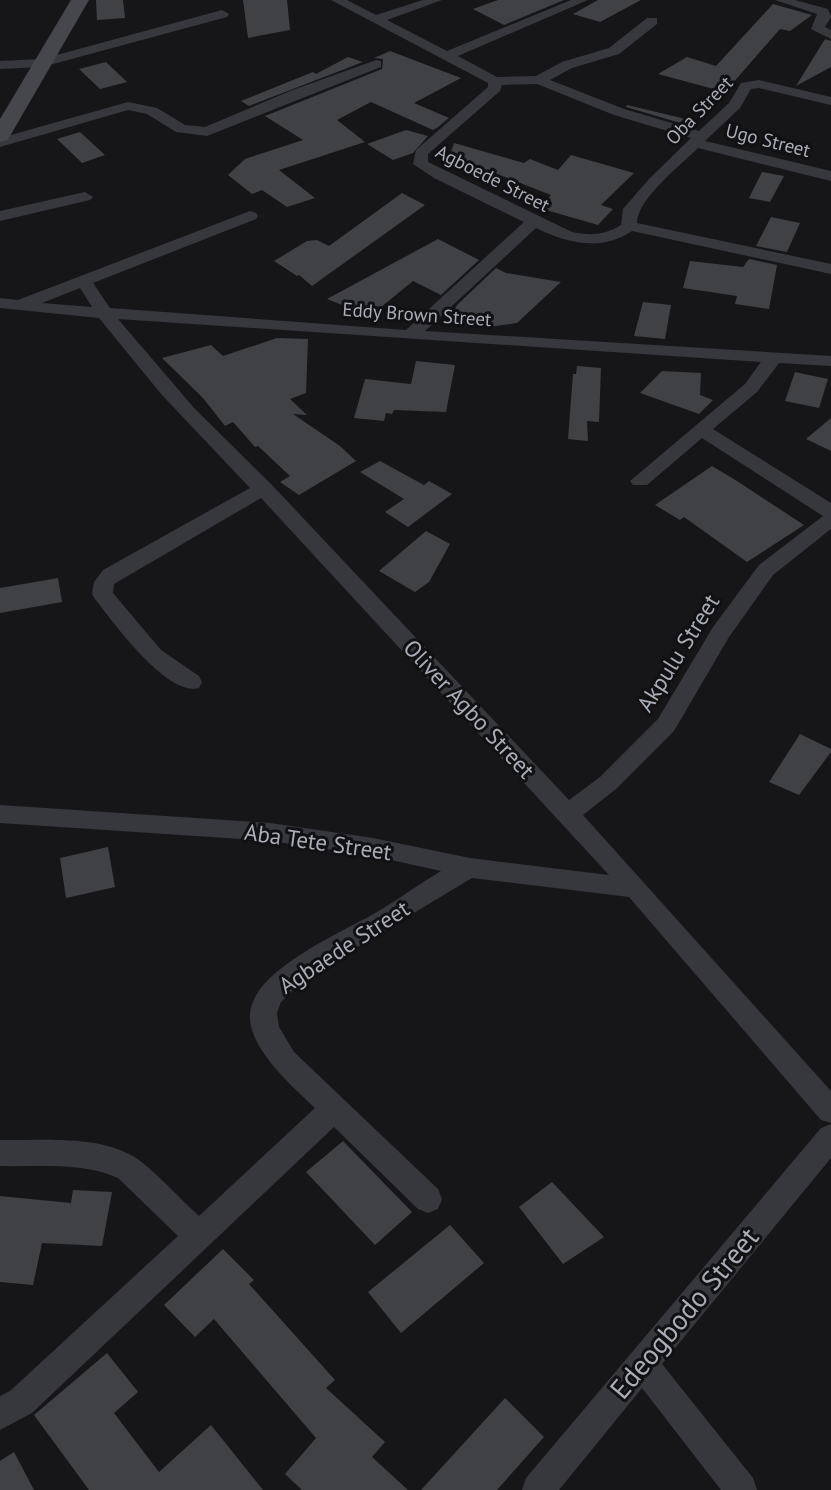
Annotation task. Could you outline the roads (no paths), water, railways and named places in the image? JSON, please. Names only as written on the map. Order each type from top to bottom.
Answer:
[{"type":"main road","points":[[0,136],[80,0]]},
{"type":"street","points":[[337,0],[495,81],[538,80],[697,139]]},
{"type":"street","points":[[374,20],[436,0]]},
{"type":"street","points":[[447,56],[582,0]]},
{"type":"street","points":[[781,0],[823,12],[824,17],[817,29],[831,35]]},
{"type":"street","points":[[0,65],[43,63],[222,14]]},
{"type":"street","points":[[538,80],[567,65],[614,51],[652,21]]},
{"type":"street","points":[[0,144],[128,106],[152,111],[181,129],[207,132],[295,94],[376,64]]},
{"type":"street","name":"Agboede Street","points":[[495,81],[495,88],[424,149],[419,160],[436,173],[566,236],[582,239],[605,238],[629,226]]},
{"type":"street","name":"Oba Street","points":[[629,226],[629,212],[654,182],[735,105],[746,86],[777,88],[830,98]]},
{"type":"street","name":"Ugo Street","points":[[697,139],[831,176]]},
{"type":"street","points":[[0,216],[85,197]]},
{"type":"street","points":[[20,305],[250,216]]},
{"type":"street","points":[[410,335],[534,221]]},
{"type":"street","points":[[629,226],[831,269]]},
{"type":"street","name":"Oliver Agbo Street","points":[[84,281],[101,313],[175,401],[264,488],[567,814],[766,1034],[831,1111]]},
{"type":"street","name":"Eddy Brown Street","points":[[0,303],[101,313],[410,335],[831,361]]},
{"type":"street","points":[[640,481],[751,388],[775,356]]},
{"type":"street","points":[[702,430],[831,512]]},
{"type":"street","points":[[191,682],[153,655],[102,594],[102,588],[110,576],[142,556],[264,488]]},
{"type":"street","name":"Akpulu Street","points":[[567,814],[608,783],[666,725],[721,632],[766,570],[831,519]]},
{"type":"street","name":"Aba Tete Street","points":[[0,814],[270,832],[373,847],[470,867],[634,888]]},
{"type":"street","name":"Agbaede Street","points":[[428,1199],[284,1060],[268,1032],[263,1017],[264,1006],[272,994],[304,968],[379,924],[445,878],[470,867]]},
{"type":"street","points":[[0,1414],[21,1402],[334,1109]]},
{"type":"street","name":"Edeogbodo Street","points":[[538,1490],[831,1137]]},
{"type":"street","points":[[0,1153],[100,1158],[117,1162],[128,1169],[198,1235]]},
{"type":"street","points":[[642,1363],[741,1490]]}]
